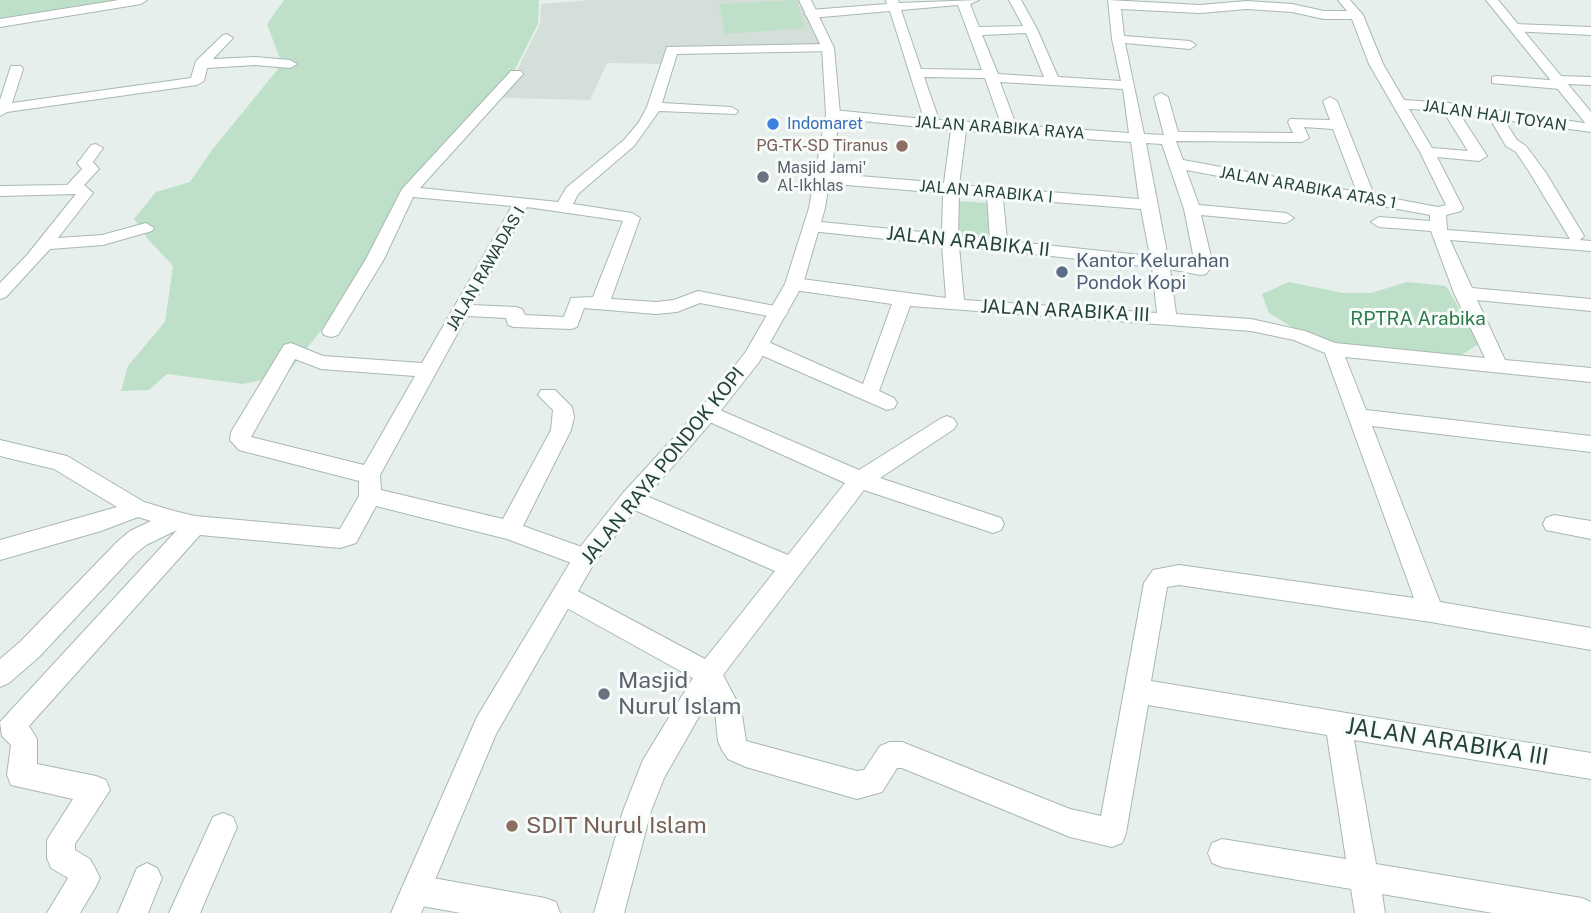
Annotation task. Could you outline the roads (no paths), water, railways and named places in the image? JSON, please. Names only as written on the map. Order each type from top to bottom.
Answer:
[{"type":"street","points":[[0,23],[141,0]]},
{"type":"street","points":[[808,7],[973,0]]},
{"type":"street","points":[[1015,0],[1031,29],[1050,76]]},
{"type":"street","points":[[1344,0],[1357,15],[1372,55],[1455,208],[1438,225]]},
{"type":"street","points":[[1493,0],[1591,121]]},
{"type":"street","points":[[963,1],[1010,129]]},
{"type":"street","points":[[894,3],[933,124]]},
{"type":"street","points":[[1167,317],[1160,262],[1129,85],[1118,39],[1114,3],[1200,9],[1247,5],[1292,8],[1324,15],[1357,15]]},
{"type":"street","name":"JALAN RAYA PONDOK KOPI","points":[[411,902],[486,726],[585,558],[631,499],[708,413],[759,346],[794,284],[824,178],[833,114],[828,48],[808,7]]},
{"type":"street","points":[[1515,28],[1591,31]]},
{"type":"street","points":[[975,31],[1031,29]]},
{"type":"street","points":[[189,97],[201,64],[227,38]]},
{"type":"street","points":[[1118,39],[1189,45]]},
{"type":"street","points":[[563,207],[572,191],[639,133],[654,107],[672,50],[828,48]]},
{"type":"street","points":[[201,64],[240,61],[290,64]]},
{"type":"street","points":[[16,69],[2,110],[197,81]]},
{"type":"street","points":[[918,73],[1050,76],[1129,85]]},
{"type":"street","points":[[331,331],[375,259],[408,192],[516,74]]},
{"type":"street","points":[[1497,80],[1558,83],[1591,81]]},
{"type":"street","points":[[1161,97],[1177,164],[1192,209],[1286,218]]},
{"type":"street","points":[[1331,101],[1368,200]]},
{"type":"street","name":"JALAN HAJI TOYAN","points":[[1399,104],[1448,107],[1591,128]]},
{"type":"street","points":[[654,107],[731,111]]},
{"type":"street","points":[[1427,152],[1479,156],[1448,107]]},
{"type":"street","name":"JALAN ARABIKA RAYA","points":[[833,114],[959,126],[1170,138],[1302,138],[1295,122],[1340,125]]},
{"type":"street","points":[[1494,114],[1511,143],[1521,149],[1576,236]]},
{"type":"street","points":[[957,305],[950,240],[950,189],[959,126]]},
{"type":"street","points":[[71,189],[91,169],[85,163],[96,148]]},
{"type":"street","name":"JALAN ARABIKA ATAS 1","points":[[1177,164],[1368,200],[1438,225]]},
{"type":"street","name":"JALAN ARABIKA I","points":[[824,178],[1148,205]]},
{"type":"street","points":[[0,191],[85,190],[45,244],[0,293]]},
{"type":"street","points":[[408,192],[522,202]]},
{"type":"street","points":[[995,193],[999,245]]},
{"type":"street","name":"JALAN RAWADAS I","points":[[185,523],[344,538],[352,533],[369,486],[426,370],[522,202],[632,218],[603,293],[602,303]]},
{"type":"street","name":"JALAN ARABIKA II","points":[[811,226],[1160,262],[1196,270],[1203,269],[1204,265],[1192,209]]},
{"type":"street","points":[[1379,222],[1438,225],[1591,246]]},
{"type":"street","points":[[1438,225],[1463,293],[1497,364]]},
{"type":"street","points":[[45,244],[103,240],[146,228]]},
{"type":"street","name":"JALAN ARABIKA III","points":[[794,284],[903,300],[1167,317],[1267,328],[1298,335],[1333,349],[1591,375]]},
{"type":"street","points":[[1463,293],[1591,305]]},
{"type":"street","points":[[462,310],[516,313],[514,321],[571,323],[577,302],[647,309],[677,306],[698,297],[779,312]]},
{"type":"street","points":[[869,393],[903,300]]},
{"type":"street","points":[[759,346],[887,403]]},
{"type":"street","points":[[1333,349],[1431,611]]},
{"type":"street","points":[[426,370],[321,362],[291,350],[241,432],[240,440],[585,558]]},
{"type":"street","points":[[509,530],[561,430],[564,417],[562,407],[548,395]]},
{"type":"street","points":[[708,413],[859,480],[993,524]]},
{"type":"street","points":[[1360,417],[1591,444]]},
{"type":"street","points":[[609,913],[637,811],[653,770],[709,674],[859,480],[947,424]]},
{"type":"street","points":[[0,448],[60,462],[137,508],[185,523]]},
{"type":"street","points":[[631,499],[793,568]]},
{"type":"street","points":[[0,550],[101,522],[137,508]]},
{"type":"street","points":[[0,675],[30,649],[138,538],[185,523]]},
{"type":"street","points":[[62,913],[85,878],[80,869],[61,858],[61,840],[96,790],[21,775],[25,756],[24,739],[11,727],[185,523]]},
{"type":"street","points":[[1554,524],[1591,530]]},
{"type":"street","points":[[564,595],[709,674],[728,709],[731,741],[737,750],[746,754],[857,785],[872,782],[890,755],[902,755],[1092,829],[1137,691],[1156,583],[1161,577],[1179,575],[1431,611],[1591,639]]},
{"type":"street","name":"JALAN ARABIKA III","points":[[1137,691],[1591,766]]},
{"type":"street","points":[[1338,724],[1370,913]]},
{"type":"street","points":[[184,913],[201,881],[209,855],[223,827]]},
{"type":"street","points":[[1222,853],[1362,874],[1582,913]]},
{"type":"street","points":[[133,913],[147,878]]},
{"type":"street","points":[[411,902],[545,913]]},
{"type":"place","name":"Indomaret","points":[[773,124]]},
{"type":"place","name":"PG-TK-SD Tiranus","points":[[902,146]]},
{"type":"place","name":"Masjid Jami' Al-Ikhlas","points":[[763,177]]},
{"type":"place","name":"Kantor Kelurahan Pondok Kopi","points":[[1062,272]]},
{"type":"place","name":"Masjid Nurul Islam","points":[[604,694]]},
{"type":"place","name":"SDIT Nurul Islam","points":[[512,826]]},
{"type":"park label","name":"RPTRA Arabika","points":[[1418,319]]}]
